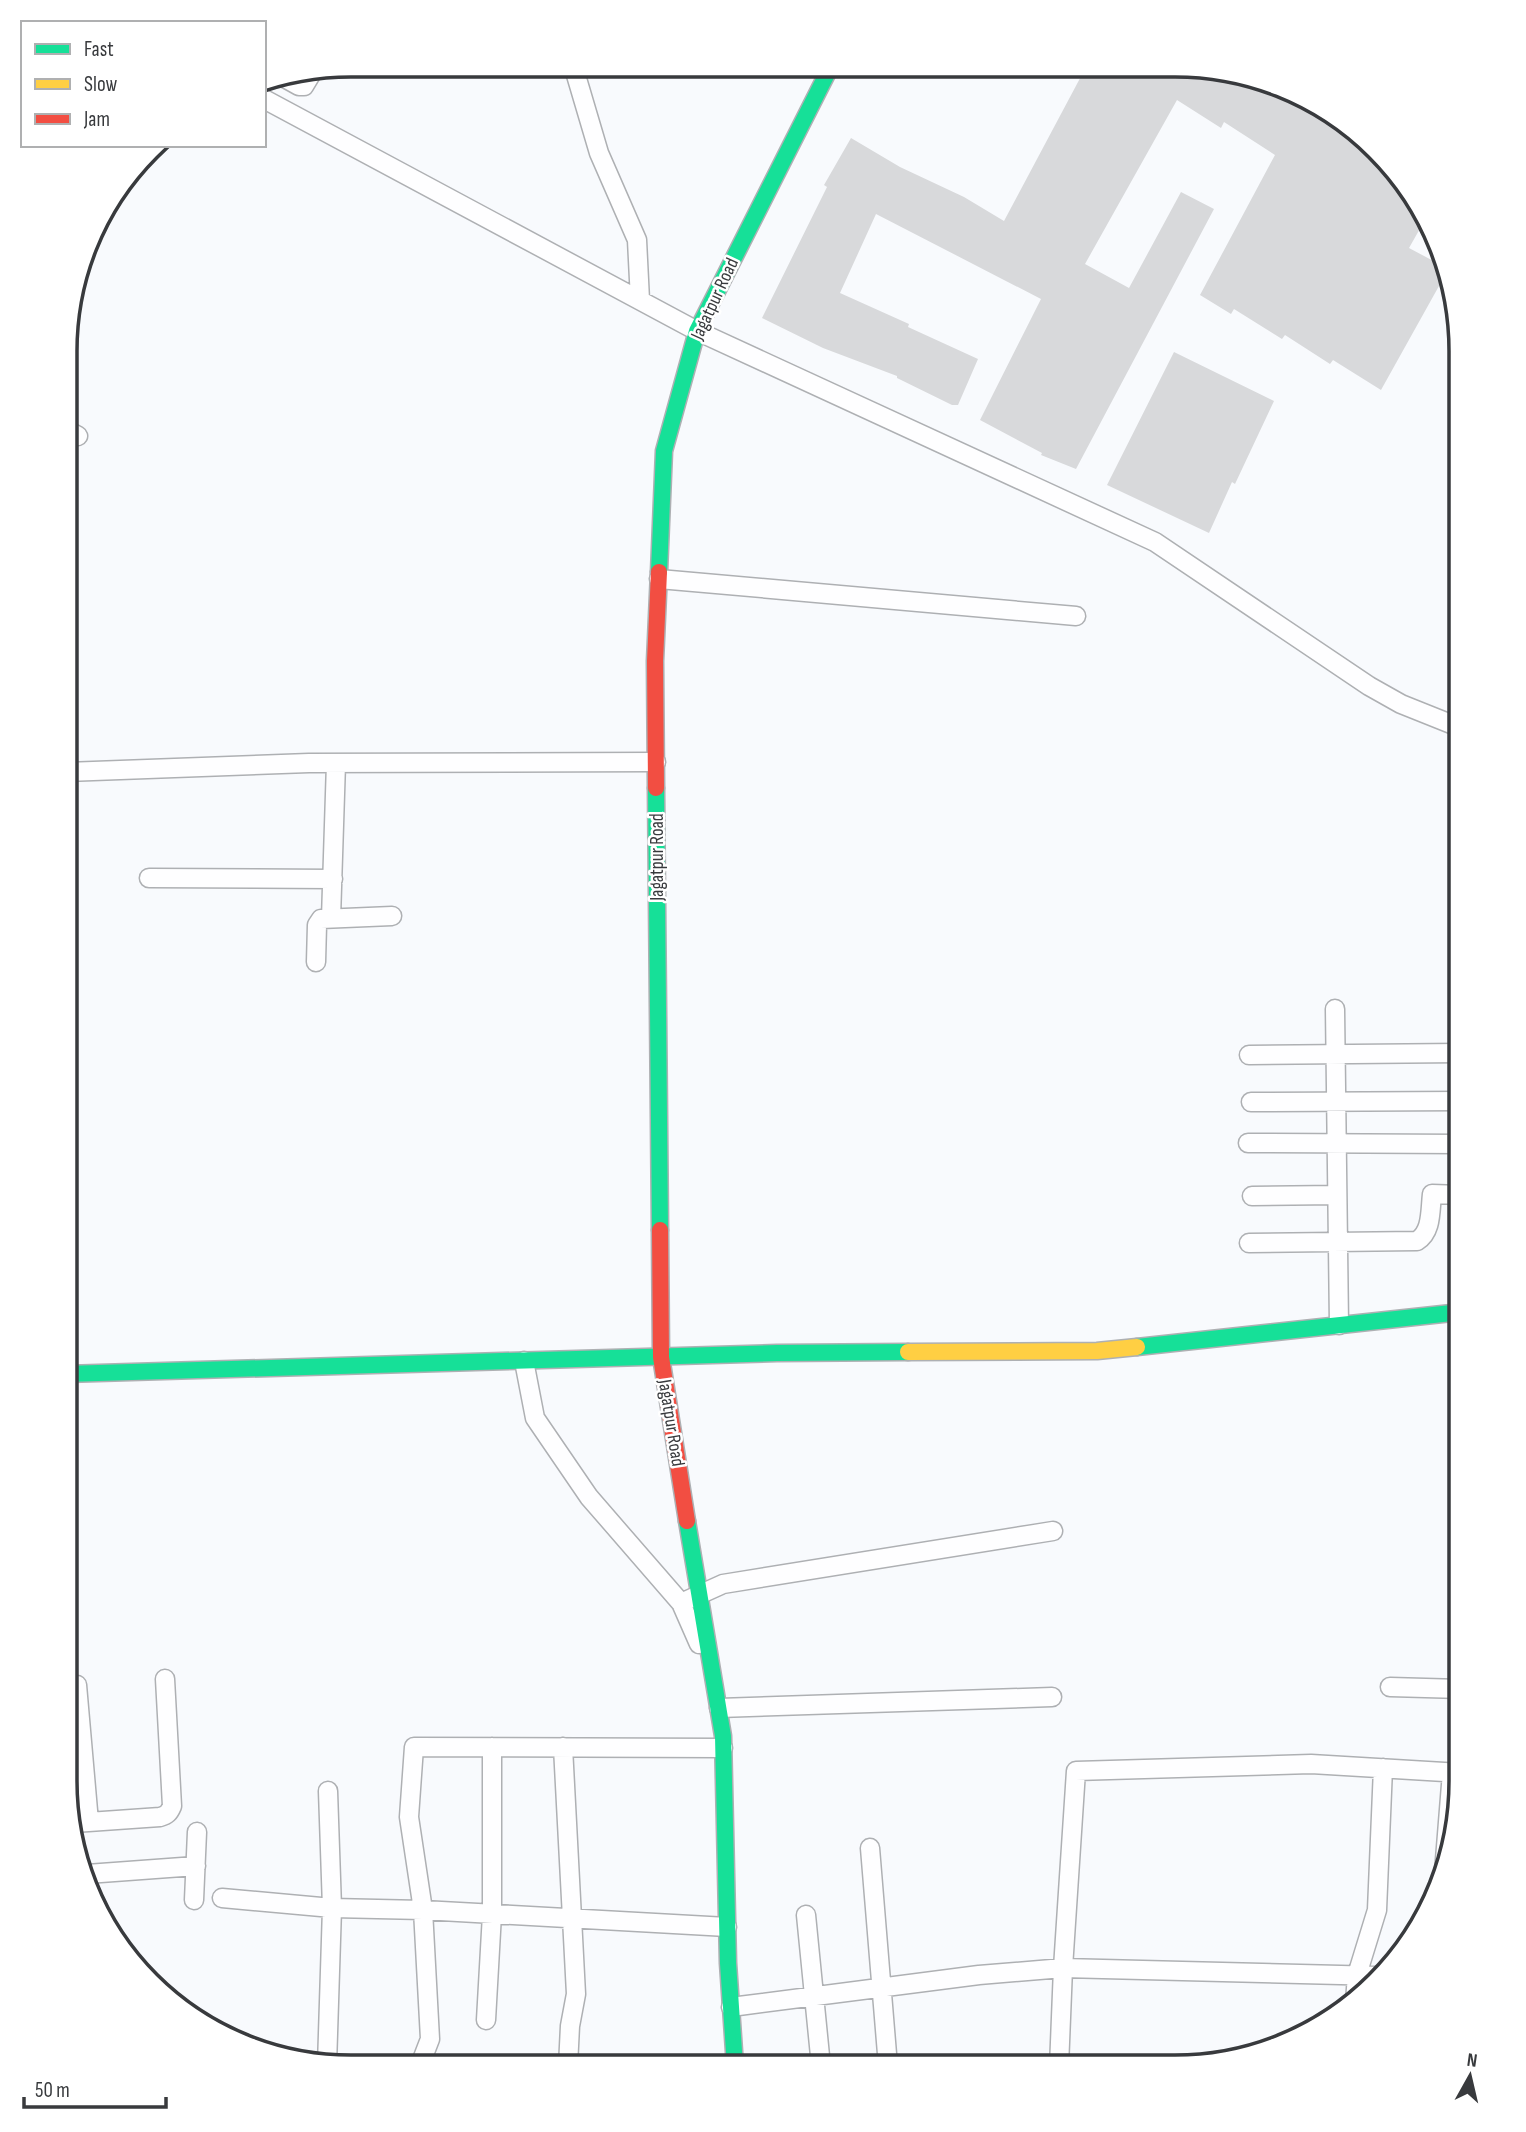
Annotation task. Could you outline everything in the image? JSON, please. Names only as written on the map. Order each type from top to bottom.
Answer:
[{"type":"street","points":[[577,77],[599,153],[637,240],[640,300]]},
{"type":"street","name":"Jagatpur Road","points":[[734,2055],[727,1927],[723,1748],[719,1708],[698,1595],[661,1357],[655,661],[664,451],[697,331],[825,77]]},
{"type":"street","points":[[294,83],[304,86],[307,80]]},
{"type":"street","points":[[266,100],[697,331],[1155,542],[1369,686],[1401,704],[1449,724]]},
{"type":"street","points":[[659,579],[1076,616]]},
{"type":"street","points":[[77,772],[336,763],[656,762]]},
{"type":"street","points":[[331,918],[336,763]]},
{"type":"street","points":[[149,878],[332,879]]},
{"type":"street","points":[[316,962],[317,925],[321,919],[392,916]]},
{"type":"street","points":[[1335,1009],[1339,1325]]},
{"type":"street","points":[[1249,1055],[1449,1054]]},
{"type":"street","points":[[1251,1102],[1449,1101]]},
{"type":"street","points":[[1248,1143],[1449,1144]]},
{"type":"street","points":[[1249,1243],[1417,1241],[1424,1236],[1429,1226],[1432,1194],[1449,1195]]},
{"type":"street","points":[[1252,1196],[1337,1195]]},
{"type":"street","points":[[77,1374],[777,1353],[1097,1351],[1449,1313]]},
{"type":"street","name":"Jagatpur Road","points":[[524,1361],[535,1418],[589,1497],[681,1603],[715,1679]]},
{"type":"street","points":[[681,1603],[723,1584],[1053,1531]]},
{"type":"street","points":[[78,1685],[81,1822],[160,1817],[167,1815],[172,1806],[165,1679]]},
{"type":"street","points":[[1390,1687],[1449,1689]]},
{"type":"street","points":[[719,1708],[1052,1697]]},
{"type":"street","points":[[424,2055],[430,2039],[423,1910],[409,1817],[414,1747],[723,1748]]},
{"type":"street","points":[[485,2020],[492,1914],[492,1747]]},
{"type":"street","points":[[563,1747],[576,1994],[569,2055]]},
{"type":"street","points":[[1059,2055],[1062,1968],[1076,1772],[1311,1764],[1449,1772]]},
{"type":"street","points":[[1356,1987],[1357,1975],[1377,1910],[1383,1768]]},
{"type":"street","points":[[327,2054],[332,1908],[328,1791]]},
{"type":"street","points":[[194,1900],[198,1832]]},
{"type":"street","points":[[870,1848],[887,2055]]},
{"type":"street","points":[[94,1873],[196,1866]]},
{"type":"street","points":[[222,1898],[332,1908],[423,1910],[727,1927]]},
{"type":"street","points":[[806,1914],[820,2055]]},
{"type":"street","points":[[731,2007],[979,1975],[1062,1968],[1368,1975]]},
{"type":"building","points":[[1081,77],[1210,79],[1246,86],[1296,105],[1327,123],[1356,145],[1381,170],[1403,199],[1420,228],[1409,248],[1433,261],[1441,283],[1381,390],[1333,360],[1330,364],[1285,335],[1282,339],[1234,309],[1231,314],[1200,295],[1275,155],[1224,122],[1221,128],[1177,100],[1085,264],[1129,288],[1181,192],[1214,209],[1076,469],[1041,455],[1042,453],[980,420],[1041,299],[876,214],[840,293],[978,359],[958,405],[952,405],[897,376],[823,348],[762,318],[827,187],[824,185],[851,138],[900,167],[964,197],[1004,221]]},
{"type":"building","points":[[1174,352],[1274,401],[1209,533],[1107,485]]},
{"type":"traffic: fast","points":[[659,572],[664,451],[697,331],[825,77]]},
{"type":"traffic: fast","points":[[656,788],[660,1230]]},
{"type":"traffic: fast","points":[[1137,1347],[1449,1313]]},
{"type":"traffic: fast","points":[[77,1374],[777,1353],[908,1352]]},
{"type":"traffic: fast","points":[[687,1521],[723,1736],[728,1963],[734,2055]]},
{"type":"traffic: slow","points":[[908,1352],[1097,1351],[1137,1347]]},
{"type":"traffic: jam","points":[[656,788],[655,661],[659,572]]},
{"type":"traffic: jam","points":[[660,1230],[661,1357],[687,1521]]}]
